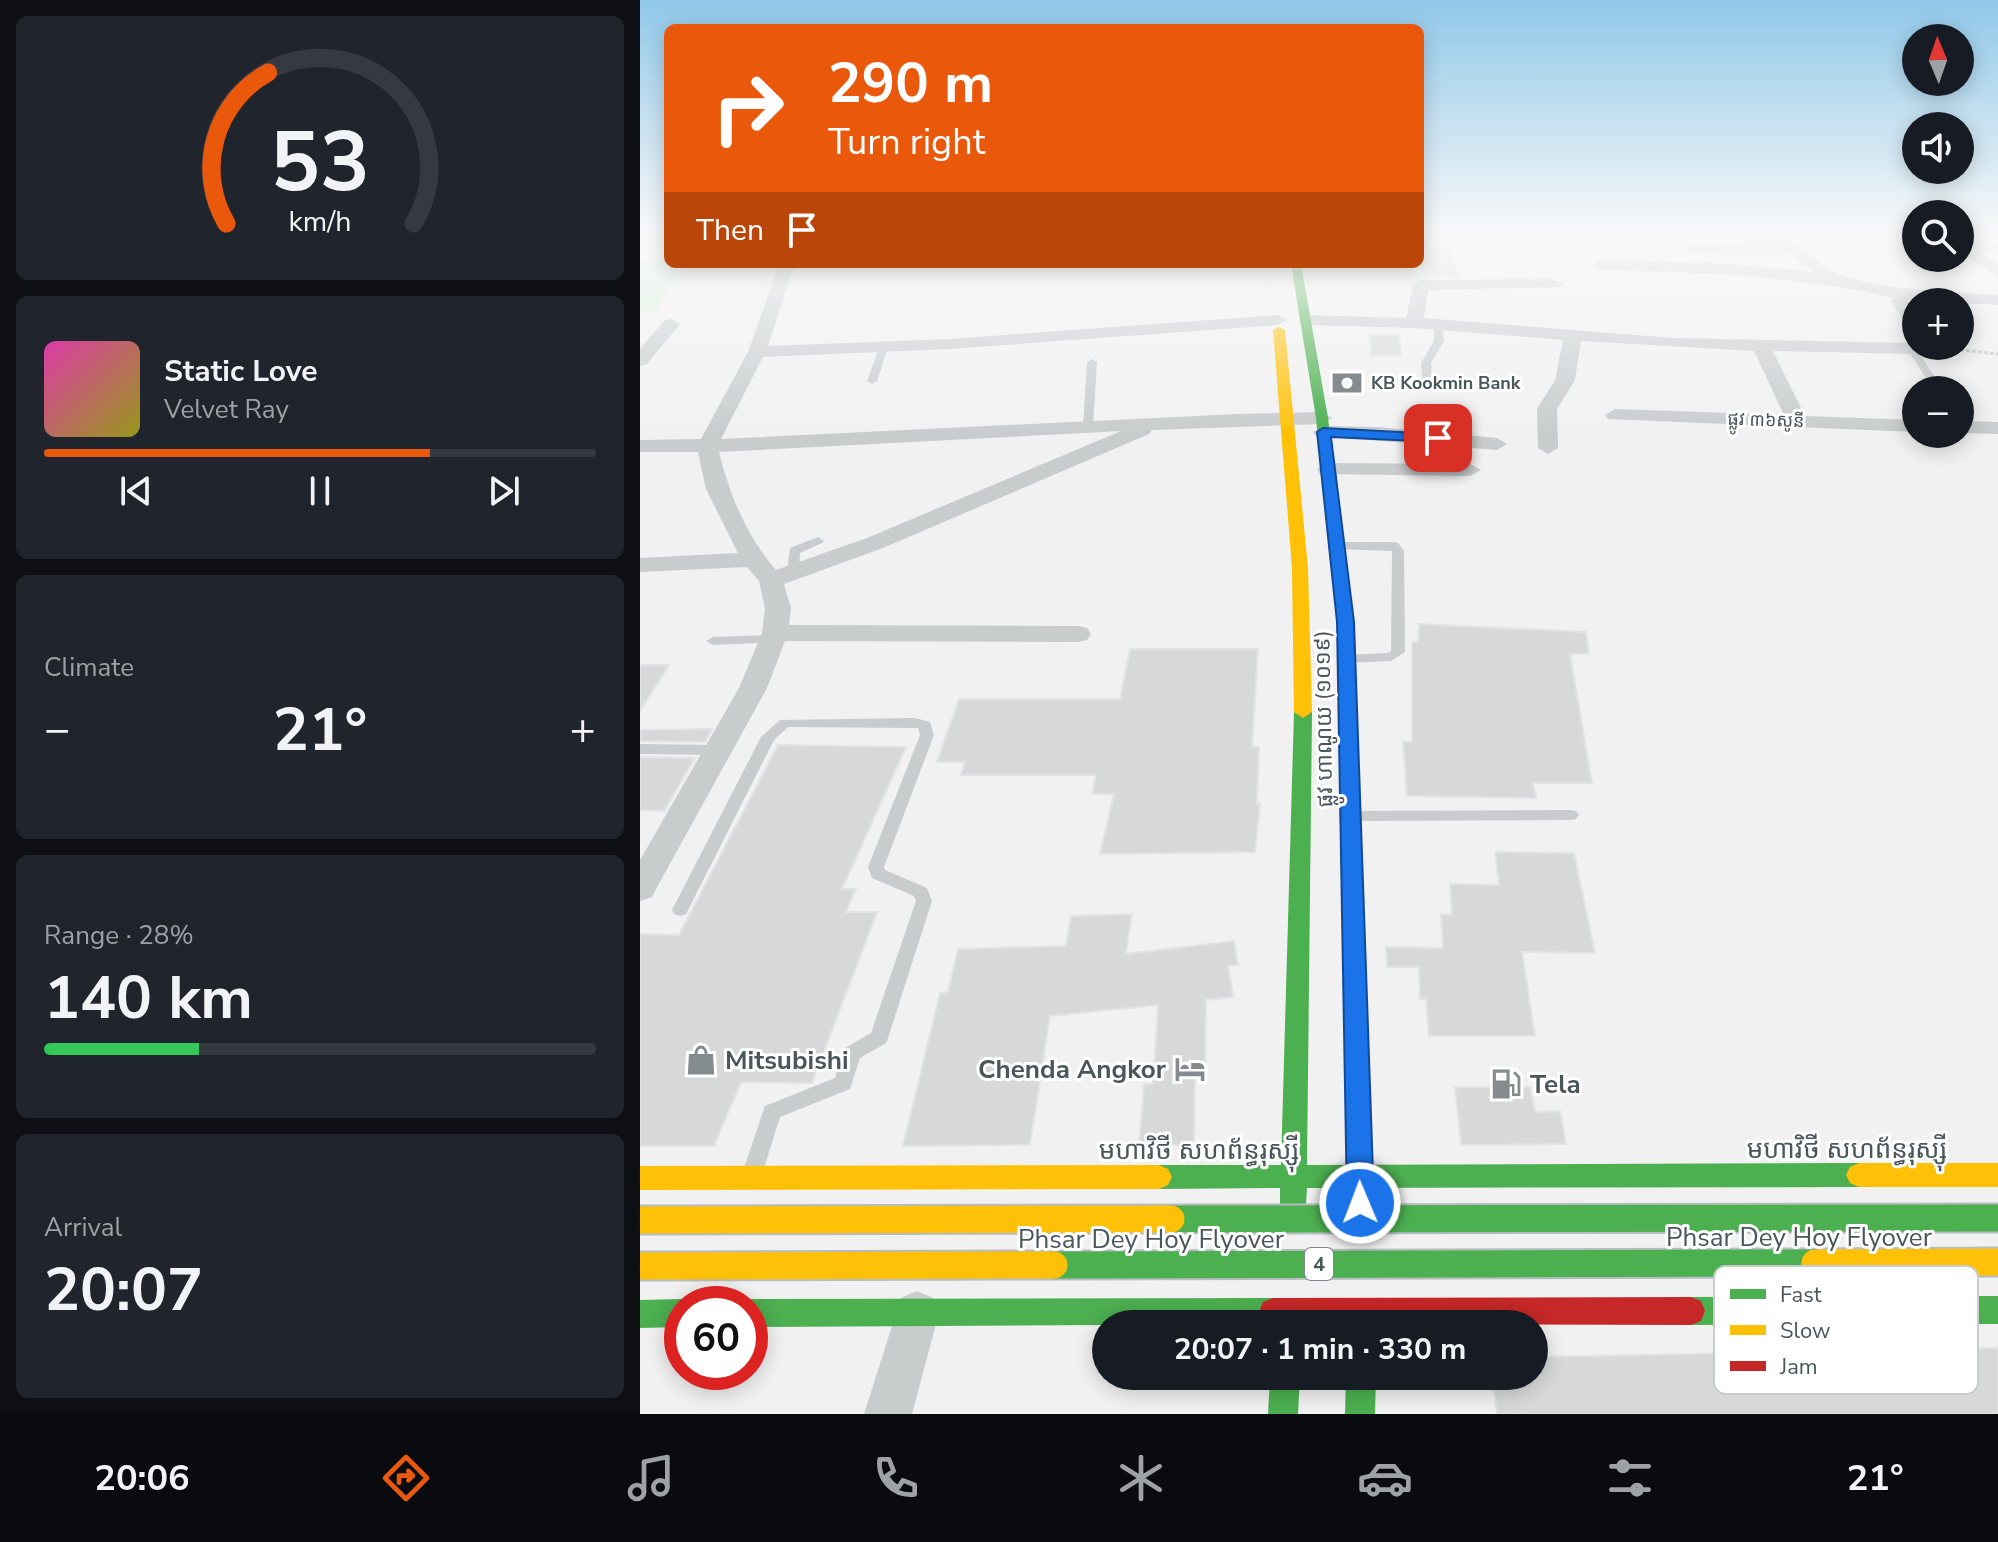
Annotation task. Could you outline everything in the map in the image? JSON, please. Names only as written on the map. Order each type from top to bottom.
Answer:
[{"type":"main road","name":"ផ្លូវ ហាណូយ (១០១៩)","points":[[1303,301],[1338,546],[1347,659],[1362,1303]]},
{"type":"main road","name":"ផ្លូវ ហាណូយ (១០១៩)","points":[[1277,313],[1290,418],[1305,622],[1290,1303]]},
{"type":"main road","name":"មហាវិថី សហព័ន្ធរុស្ស៊ី","points":[[640,1178],[1998,1175]]},
{"type":"main road","points":[[640,1178],[664,1200],[668,1244],[640,1280]]},
{"type":"main road","name":"Phsar Dey Hoy Flyover","points":[[640,1220],[1998,1218]]},
{"type":"main road","name":"Phsar Dey Hoy Flyover","points":[[640,1266],[1998,1262]]},
{"type":"main road","points":[[768,1313],[917,1313],[1290,1303],[1714,1307]]},
{"type":"main road","points":[[1978,1310],[1998,1310]]},
{"type":"main road","points":[[640,1314],[664,1313]]},
{"type":"main road","points":[[1283,1414],[1284,1390]]},
{"type":"main road","points":[[1360,1414],[1361,1390]]},
{"type":"street","points":[[774,301],[757,352],[707,447],[717,489],[753,559],[782,576],[875,543],[1158,423]]},
{"type":"street","points":[[1414,323],[1418,301]]},
{"type":"street","points":[[757,352],[883,347],[1277,313]]},
{"type":"street","points":[[1307,320],[1414,323],[1761,345],[1902,348]]},
{"type":"street","points":[[640,360],[648,339],[671,324]]},
{"type":"street","points":[[1548,448],[1547,409],[1565,380],[1573,349],[1572,335]]},
{"type":"street","points":[[1761,345],[1797,421]]},
{"type":"street","name":"ផ្លូវ ៣៦សូនី","points":[[1615,415],[1902,425]]},
{"type":"street","points":[[640,446],[707,447],[1290,418],[1378,433],[1497,444]]},
{"type":"street","points":[[1974,427],[1998,428]]},
{"type":"street","points":[[1328,469],[1470,470]]},
{"type":"street","points":[[640,565],[753,559]]},
{"type":"street","points":[[640,889],[653,844],[718,750],[753,688],[774,636],[782,576]]},
{"type":"street","points":[[774,636],[1078,634]]},
{"type":"street","points":[[888,1414],[917,1313]]},
{"type":"lane","points":[[1428,387],[1426,363],[1439,341],[1438,325]]},
{"type":"lane","points":[[872,381],[883,347]]},
{"type":"lane","points":[[1088,426],[1092,362]]},
{"type":"lane","points":[[782,576],[794,551],[818,541]]},
{"type":"lane","points":[[1338,546],[1394,546],[1398,551],[1398,652],[1391,657],[1347,659]]},
{"type":"lane","points":[[713,641],[774,636]]},
{"type":"lane","points":[[680,910],[768,737],[785,723],[915,722],[925,725],[927,735],[876,867],[878,874],[921,892],[924,901],[879,1038],[852,1053],[843,1083],[772,1112],[751,1177]]},
{"type":"lane","points":[[640,749],[718,750]]},
{"type":"lane","points":[[1349,817],[1571,815]]},
{"type":"path","points":[[1974,352],[1998,354]]},
{"type":"green space","points":[[640,301],[662,301],[657,310],[640,312]]},
{"type":"building","points":[[1370,335],[1399,335],[1401,356],[1371,356]]},
{"type":"building","points":[[1419,624],[1586,632],[1589,654],[1570,654],[1592,783],[1533,783],[1536,798],[1407,796],[1403,742],[1412,742],[1412,642],[1418,642]]},
{"type":"building","points":[[1130,649],[1258,649],[1252,747],[1259,747],[1257,804],[1260,804],[1255,852],[1100,854],[1114,794],[1092,794],[1096,775],[961,775],[965,762],[937,762],[959,699],[1120,699]]},
{"type":"building","points":[[640,665],[669,665],[640,711]]},
{"type":"building","points":[[712,729],[705,742],[640,741],[640,730]]},
{"type":"building","points":[[778,745],[906,747],[842,889],[856,889],[846,912],[877,912],[812,1083],[741,1082],[714,1146],[640,1146],[640,934],[679,935]]},
{"type":"building","points":[[640,757],[695,758],[664,811],[640,810]]},
{"type":"building","points":[[1495,852],[1574,853],[1595,953],[1522,952],[1535,1036],[1429,1036],[1426,999],[1420,999],[1419,967],[1387,967],[1386,947],[1443,948],[1441,914],[1452,915],[1450,884],[1499,885]]},
{"type":"building","points":[[1132,914],[1126,954],[1234,941],[1238,965],[1228,966],[1233,997],[1206,1000],[1205,1076],[1195,1076],[1194,1145],[1139,1145],[1144,1084],[1153,1084],[1158,1005],[1050,1016],[1030,1145],[903,1146],[940,993],[948,992],[958,949],[1066,946],[1071,916]]},
{"type":"building","points":[[1455,1087],[1530,1087],[1535,1112],[1560,1111],[1566,1144],[1461,1145]]},
{"type":"building","points":[[1978,1348],[1998,1348],[1998,1414],[1497,1414],[1494,1390],[1548,1390],[1548,1357],[1714,1354],[1714,1394],[1978,1394]]},
{"type":"traffic: fast","points":[[1302,301],[1322,418],[1345,622],[1350,822]]},
{"type":"traffic: fast","points":[[1293,1204],[1303,712]]},
{"type":"traffic: fast","points":[[1159,1177],[1859,1175]]},
{"type":"traffic: fast","points":[[1171,1219],[1998,1218]]},
{"type":"traffic: fast","points":[[1054,1265],[1815,1263]]},
{"type":"traffic: fast","points":[[1978,1310],[1998,1310]]},
{"type":"traffic: fast","points":[[1691,1311],[1714,1311]]},
{"type":"traffic: fast","points":[[768,1313],[1092,1312]]},
{"type":"traffic: fast","points":[[640,1314],[664,1313]]},
{"type":"traffic: fast","points":[[1283,1414],[1284,1390]]},
{"type":"traffic: fast","points":[[1360,1414],[1361,1390]]},
{"type":"traffic: slow","points":[[1279,330],[1300,568],[1303,712]]},
{"type":"traffic: slow","points":[[1350,822],[1360,1206]]},
{"type":"traffic: slow","points":[[1859,1175],[1998,1175]]},
{"type":"traffic: slow","points":[[640,1178],[1159,1177]]},
{"type":"traffic: slow","points":[[640,1220],[1171,1219]]},
{"type":"traffic: slow","points":[[1815,1263],[1998,1262]]},
{"type":"traffic: slow","points":[[640,1266],[1054,1265]]},
{"type":"traffic: jam","points":[[1548,1311],[1691,1311]]},
{"type":"place","name":"KB Kookmin Bank","points":[[1347,383]]},
{"type":"place","name":"Mitsubishi","points":[[701,1060]]},
{"type":"place","name":"Chenda Angkor","points":[[1190,1069]]},
{"type":"place","name":"Tela","points":[[1506,1084]]},
{"type":"route","points":[[1360,1203],[1347,659],[1338,546],[1323,432],[1438,438]]}]
